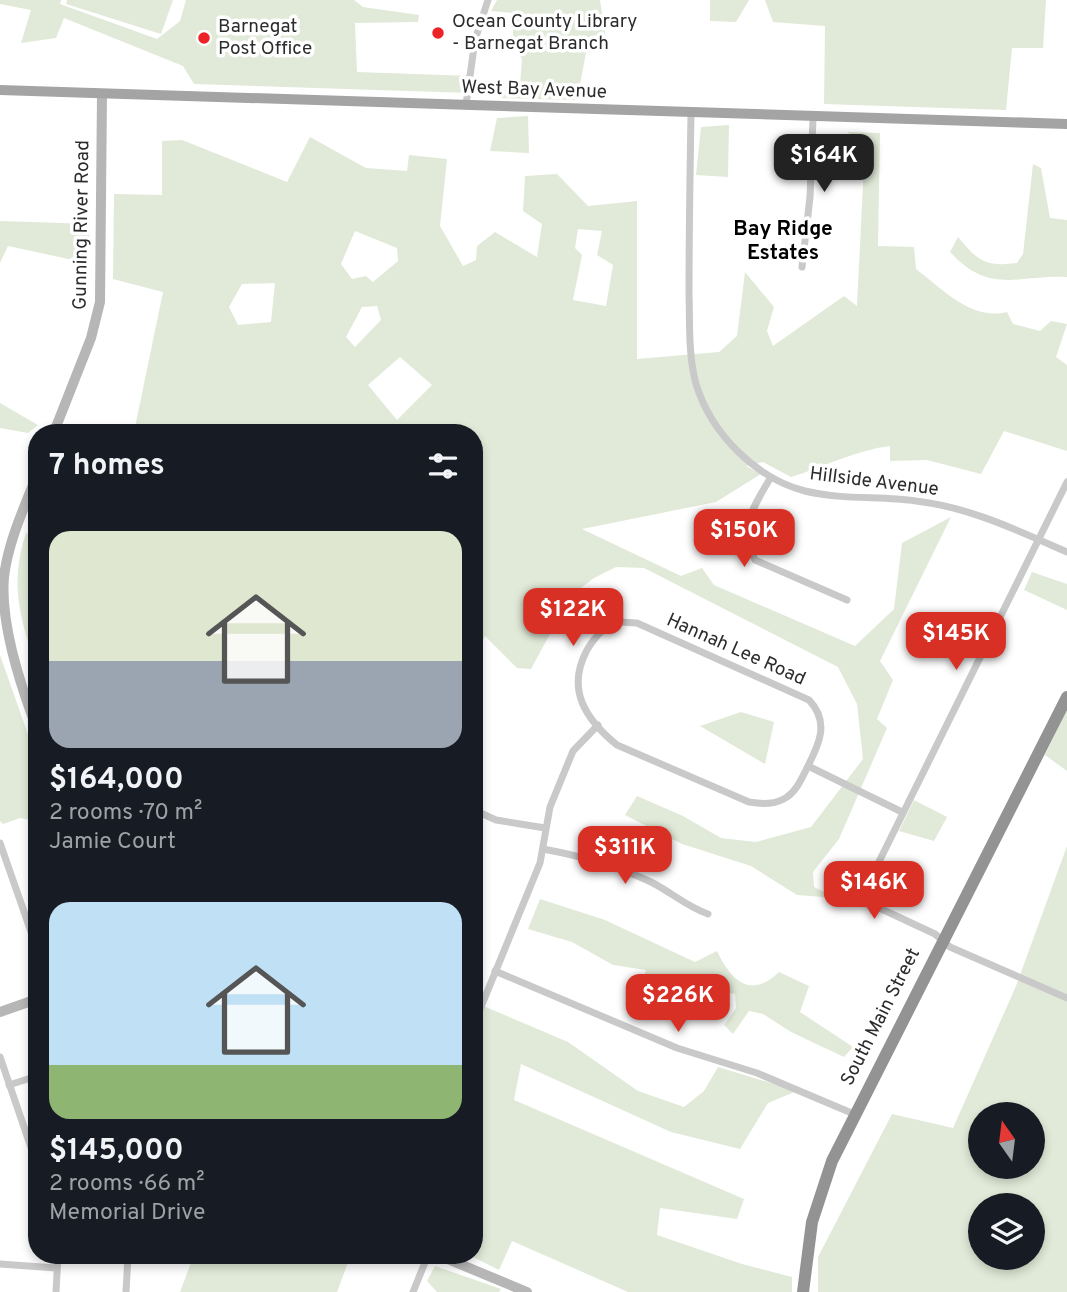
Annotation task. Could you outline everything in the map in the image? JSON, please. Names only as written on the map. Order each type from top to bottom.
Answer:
[{"type":"highway","name":"South Main Street","points":[[803,1292],[815,1210],[832,1161],[1067,697]]},
{"type":"main road","name":"West Bay Avenue","points":[[0,90],[1067,124]]},
{"type":"street","points":[[466,105],[475,40],[488,0]]},
{"type":"street","name":"Gunning River Road","points":[[57,424],[91,338],[100,302],[102,94]]},
{"type":"street","name":"Hillside Avenue","points":[[691,113],[689,291],[694,373],[701,396],[720,430],[741,454],[771,477],[803,491],[916,501],[949,507],[1067,552]]},
{"type":"street","points":[[802,267],[810,197],[813,118]]},
{"type":"street","points":[[771,477],[748,515],[746,534],[755,560],[847,600]]},
{"type":"street","points":[[1067,482],[867,881],[867,898],[875,906],[935,934],[942,941],[1067,998]]},
{"type":"street","points":[[28,497],[15,529],[1,587],[8,632],[28,699]]},
{"type":"street","name":"Hannah Lee Road","points":[[620,622],[637,623],[803,695],[814,706],[822,728],[821,739],[808,766],[788,797],[760,804],[617,745],[598,725],[576,688],[580,663],[596,635],[607,626],[620,622]]},
{"type":"street","points":[[483,1001],[537,872],[546,817],[573,751],[598,725]]},
{"type":"street","points":[[808,766],[902,811]]},
{"type":"street","points":[[483,813],[514,825],[545,828]]},
{"type":"street","points":[[0,845],[28,924]]},
{"type":"street","points":[[542,849],[600,860],[654,884],[695,910],[708,915]]},
{"type":"street","points":[[495,971],[677,1048],[757,1073],[854,1114]]},
{"type":"street","points":[[0,1012],[28,1002]]},
{"type":"street","points":[[0,1057],[28,1140]]},
{"type":"street","points":[[9,1085],[28,1079]]},
{"type":"street","points":[[0,1264],[57,1268]]},
{"type":"street","points":[[55,1292],[57,1264]]},
{"type":"street","points":[[126,1292],[128,1264]]},
{"type":"street","points":[[413,1292],[424,1264]]},
{"type":"street","points":[[460,1264],[527,1292]]},
{"type":"green space","points":[[0,0],[61,0],[60,4],[157,39],[180,21],[186,0],[354,0],[363,7],[419,15],[418,22],[355,23],[357,72],[472,76],[470,93],[194,84],[183,66],[64,18],[56,38],[21,43],[31,10],[0,4]]},
{"type":"green space","points":[[67,0],[173,0],[161,34],[66,4]]},
{"type":"green space","points":[[497,0],[600,0],[607,46],[586,53],[577,100],[502,98],[502,91],[520,84],[522,60],[513,38],[513,13],[491,11]]},
{"type":"green space","points":[[710,0],[749,0],[736,22],[710,21]]},
{"type":"green space","points":[[765,0],[1046,0],[1043,48],[1012,48],[1006,110],[824,104],[825,26],[773,22]]},
{"type":"green space","points":[[528,116],[529,153],[490,151],[497,118]]},
{"type":"green space","points":[[729,125],[728,177],[696,175],[701,127]]},
{"type":"green space","points":[[847,132],[880,133],[878,246],[914,247],[916,269],[947,294],[970,308],[994,314],[1007,312],[1013,324],[1040,331],[1051,321],[1067,324],[1056,357],[1067,365],[1067,451],[1004,431],[981,474],[927,460],[890,461],[890,446],[852,455],[791,477],[763,462],[746,466],[761,474],[716,502],[582,529],[681,576],[702,568],[714,585],[855,646],[894,609],[902,543],[951,517],[880,661],[893,680],[877,719],[887,728],[839,839],[813,872],[814,887],[836,898],[797,895],[751,866],[682,844],[625,815],[637,796],[683,816],[721,838],[756,842],[811,827],[863,759],[857,704],[838,667],[644,568],[616,567],[594,578],[536,622],[550,634],[531,669],[517,668],[485,636],[483,640],[483,424],[136,424],[163,292],[113,279],[114,194],[162,195],[162,141],[182,140],[287,182],[310,137],[366,168],[407,171],[409,155],[447,159],[440,226],[463,266],[476,260],[477,246],[495,232],[537,257],[542,224],[523,211],[525,176],[557,174],[588,206],[637,201],[637,359],[719,352],[737,336],[745,272],[774,307],[767,331],[773,346],[844,296],[857,306],[865,144]],"holes":[[[578,229],[602,231],[597,255],[613,265],[606,306],[573,300],[582,255],[575,248]],[[355,231],[397,248],[398,261],[373,282],[366,276],[352,279],[341,264]],[[275,283],[271,322],[238,325],[229,307],[242,284]],[[377,306],[381,320],[355,347],[346,337],[362,307]],[[400,357],[432,385],[397,420],[368,385]]]},
{"type":"green space","points":[[1033,164],[1041,168],[1050,218],[1067,220],[1067,277],[1004,280],[978,274],[950,252],[958,237],[971,252],[983,260],[997,264],[1017,263],[1023,254]]},
{"type":"green space","points":[[0,221],[90,224],[87,263],[8,246],[0,263]]},
{"type":"green space","points":[[0,403],[36,424],[28,424],[28,433],[0,428]]},
{"type":"green space","points":[[26,533],[28,641],[19,604],[18,571]]},
{"type":"green space","points":[[1032,572],[1067,584],[1067,610],[1024,590]]},
{"type":"green space","points":[[0,655],[28,734],[28,819],[20,818],[3,824],[0,821]]},
{"type":"green space","points":[[1067,710],[1067,771],[1045,755]]},
{"type":"green space","points":[[741,712],[774,722],[765,764],[700,726]]},
{"type":"green space","points":[[914,800],[947,817],[934,841],[899,831]]},
{"type":"green space","points":[[1067,846],[1067,1292],[818,1292],[818,1257],[892,1114],[953,1128],[1016,986]]},
{"type":"green space","points":[[540,899],[605,920],[695,962],[717,951],[735,978],[742,983],[759,985],[779,972],[809,986],[800,1012],[853,1047],[844,1057],[791,1032],[763,1014],[749,1011],[733,1034],[724,1025],[736,1008],[735,994],[720,991],[704,1012],[688,998],[684,984],[659,976],[648,998],[639,989],[646,970],[613,965],[572,942],[528,929]]},
{"type":"green space","points":[[483,1006],[568,1042],[638,1091],[684,1107],[704,1091],[718,1067],[797,1091],[768,1103],[740,1149],[671,1132],[521,1064],[514,1100],[744,1199],[737,1219],[660,1208],[657,1235],[742,1264],[792,1277],[792,1292],[628,1292],[512,1241],[499,1270],[483,1262]]},
{"type":"green space","points":[[191,1264],[347,1264],[337,1292],[180,1292]]},
{"type":"green space","points":[[435,1266],[501,1289],[499,1292],[437,1292],[427,1281]]},
{"type":"place","name":"Ocean County Library - Barnegat Branch","points":[[438,33]]},
{"type":"place","name":"Barnegat Post Office","points":[[204,38]]},
{"type":"district","name":"Bay Ridge Estates","points":[[783,241]]}]
